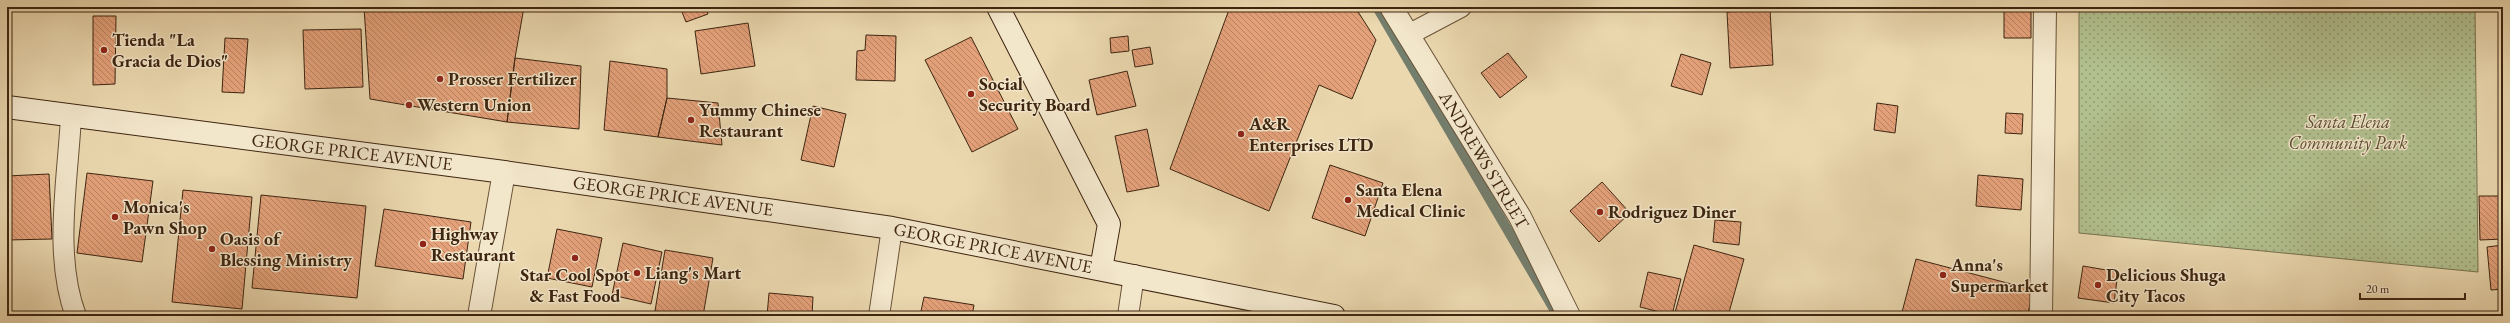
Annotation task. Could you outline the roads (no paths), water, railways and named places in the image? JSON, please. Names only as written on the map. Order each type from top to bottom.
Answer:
[{"type":"main road","points":[[998,7],[1109,224],[1101,269]]},
{"type":"main road","name":"ANDREWS STREET","points":[[1391,7],[1520,217],[1569,316]]},
{"type":"main road","points":[[2041,316],[2045,7]]},
{"type":"main road","name":"GEORGE PRICE AVENUE","points":[[7,107],[504,172],[892,228],[1334,316]]},
{"type":"main road","points":[[479,316],[504,172]]},
{"type":"lane","points":[[1408,35],[1461,7]]},
{"type":"lane","points":[[71,116],[64,267],[68,294],[76,316]]},
{"type":"lane","points":[[879,316],[892,228]]},
{"type":"lane","points":[[1128,316],[1134,275]]},
{"type":"waterway","points":[[1377,7],[1558,316]]},
{"type":"place","name":"Tienda \"La Gracia de Dios\"","points":[[104,50]]},
{"type":"place","name":"Prosser Fertilizer","points":[[440,79]]},
{"type":"place","name":"Social Security Board","points":[[971,94]]},
{"type":"place","name":"Western Union","points":[[409,105]]},
{"type":"place","name":"Yummy Chinese Restaurant","points":[[691,120]]},
{"type":"place","name":"A&R Enterprises LTD","points":[[1241,134]]},
{"type":"place","name":"Santa Elena Medical Clinic","points":[[1348,200]]},
{"type":"place","name":"Rodriguez Diner","points":[[1600,212]]},
{"type":"place","name":"Monica's Pawn Shop","points":[[115,217]]},
{"type":"place","name":"Highway Restaurant","points":[[423,244]]},
{"type":"place","name":"Oasis of Blessing Ministry","points":[[212,249]]},
{"type":"place","name":"Star Cool Spot & Fast Food","points":[[575,258]]},
{"type":"place","name":"Liang's Mart","points":[[637,273]]},
{"type":"place","name":"Anna's Supermarket","points":[[1943,275]]},
{"type":"place","name":"Delicious Shuga City Tacos","points":[[2098,285]]},
{"type":"park label","name":"Santa Elena Community Park","points":[[2348,132]]}]
